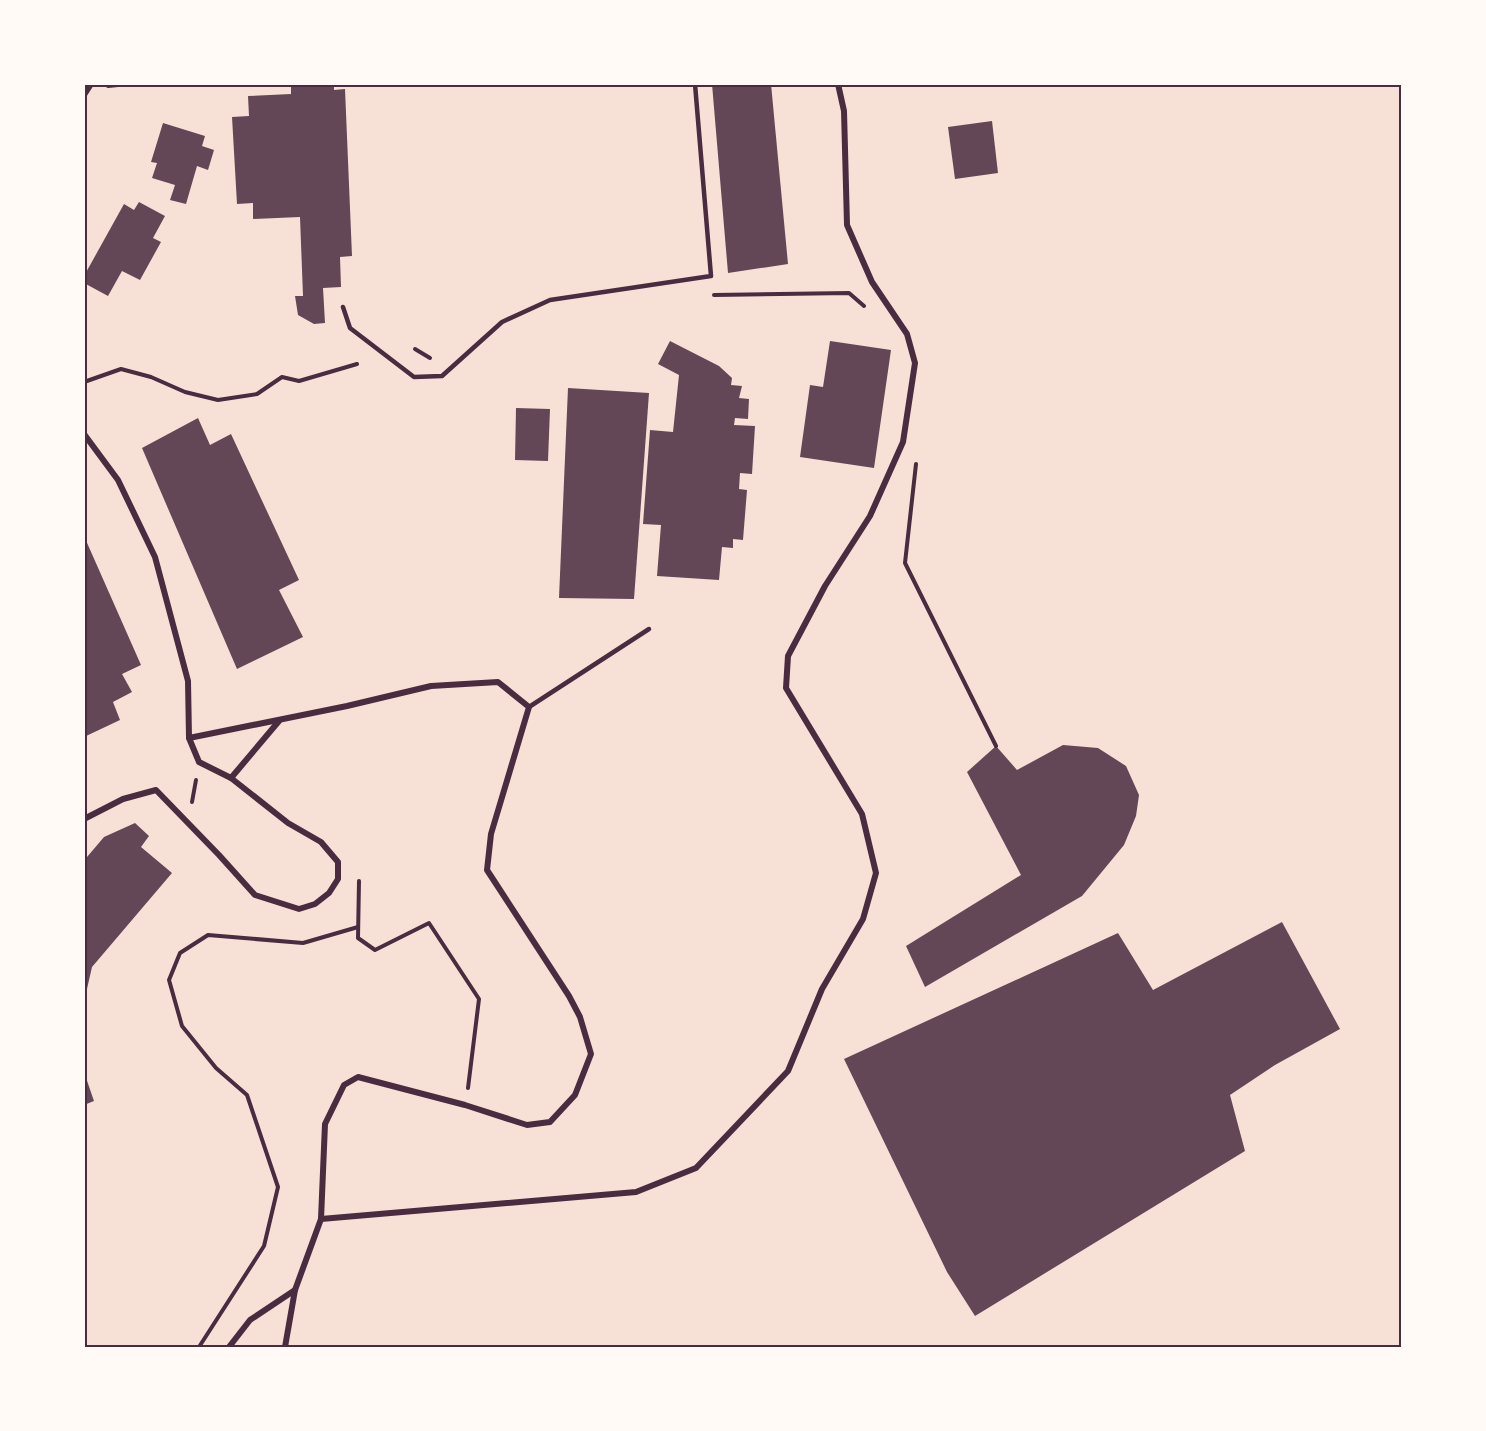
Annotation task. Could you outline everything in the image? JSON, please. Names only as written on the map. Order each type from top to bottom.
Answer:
[{"type":"street","points":[[84,95],[91,84]]},
{"type":"street","points":[[321,1219],[636,1192],[696,1167],[788,1071],[822,989],[863,919],[876,873],[862,814],[786,688],[788,656],[825,586],[870,516],[903,442],[915,363],[907,334],[872,282],[847,225],[844,111],[838,84]]},
{"type":"street","points":[[84,434],[118,480],[155,557],[188,681],[189,738],[200,762],[231,778],[288,823],[321,842],[338,862],[338,879],[329,893],[315,904],[299,909],[255,895],[156,790],[123,799],[84,819]]},
{"type":"street","points":[[189,738],[431,686],[498,682],[530,707],[491,834],[487,870],[569,996],[580,1017],[591,1054],[575,1095],[550,1122],[527,1125],[465,1105],[358,1077],[344,1085],[325,1124],[321,1219],[295,1290],[285,1347]]},
{"type":"street","points":[[231,778],[279,720]]},
{"type":"street","points":[[229,1347],[250,1320],[295,1290]]},
{"type":"lane","points":[[343,307],[350,328],[414,377],[441,376],[501,322],[550,300],[711,276],[695,84]]},
{"type":"lane","points":[[530,707],[649,629]]},
{"type":"path","points":[[712,295],[849,293]]},
{"type":"path","points":[[84,382],[121,369],[151,377],[184,392],[218,400],[257,394],[282,377],[299,381],[357,364]]},
{"type":"path","points":[[904,563],[996,746]]},
{"type":"path","points":[[188,823],[200,762]]},
{"type":"path","points":[[338,862],[359,875],[358,938],[375,950],[429,922],[479,999],[465,1105]]},
{"type":"path","points":[[199,1347],[264,1246],[278,1187],[246,1095],[216,1068],[182,1026],[169,980],[180,953],[208,935],[303,943],[358,927]]},
{"type":"building","points":[[291,84],[334,84],[334,90],[345,89],[352,256],[340,257],[341,287],[323,288],[325,323],[314,324],[298,315],[295,296],[303,296],[300,217],[253,219],[253,203],[237,204],[232,117],[249,116],[248,96],[291,94]]},
{"type":"building","points":[[712,84],[771,84],[788,264],[728,273]]},
{"type":"building","points":[[992,121],[998,173],[955,179],[948,127]]},
{"type":"building","points":[[163,123],[205,136],[202,146],[214,150],[208,170],[197,166],[186,204],[170,200],[175,185],[152,178],[157,163],[151,162]]},
{"type":"building","points":[[139,202],[165,216],[153,238],[161,242],[140,280],[122,271],[108,296],[84,283],[84,276],[124,204],[134,210]]},
{"type":"building","points":[[670,341],[719,366],[732,378],[731,385],[742,386],[739,398],[749,399],[748,419],[735,418],[734,425],[755,426],[752,474],[740,473],[739,489],[747,490],[743,540],[733,539],[733,548],[722,547],[719,580],[657,576],[661,525],[643,524],[650,430],[673,432],[679,375],[658,364]]},
{"type":"building","points":[[830,341],[891,350],[874,468],[800,457],[810,385],[823,387]]},
{"type":"building","points":[[568,388],[649,393],[634,599],[559,598]]},
{"type":"building","points":[[516,408],[550,409],[548,461],[515,460]]},
{"type":"building","points":[[198,418],[210,445],[231,434],[299,580],[279,590],[303,637],[237,669],[142,448]]},
{"type":"building","points":[[84,536],[141,665],[122,674],[132,692],[113,702],[120,720],[84,737]]},
{"type":"building","points":[[1063,745],[1098,748],[1126,766],[1139,795],[1136,816],[1124,845],[1082,896],[925,987],[906,946],[1021,875],[967,772],[996,746],[1017,770]]},
{"type":"building","points":[[135,823],[149,836],[141,847],[172,873],[92,967],[84,1002],[84,855],[87,857],[104,837]]},
{"type":"building","points":[[1282,922],[1340,1029],[1275,1065],[1230,1095],[1245,1151],[975,1316],[947,1272],[844,1059],[1118,933],[1153,990]]},
{"type":"building","points":[[84,1072],[94,1101],[84,1105]]}]
